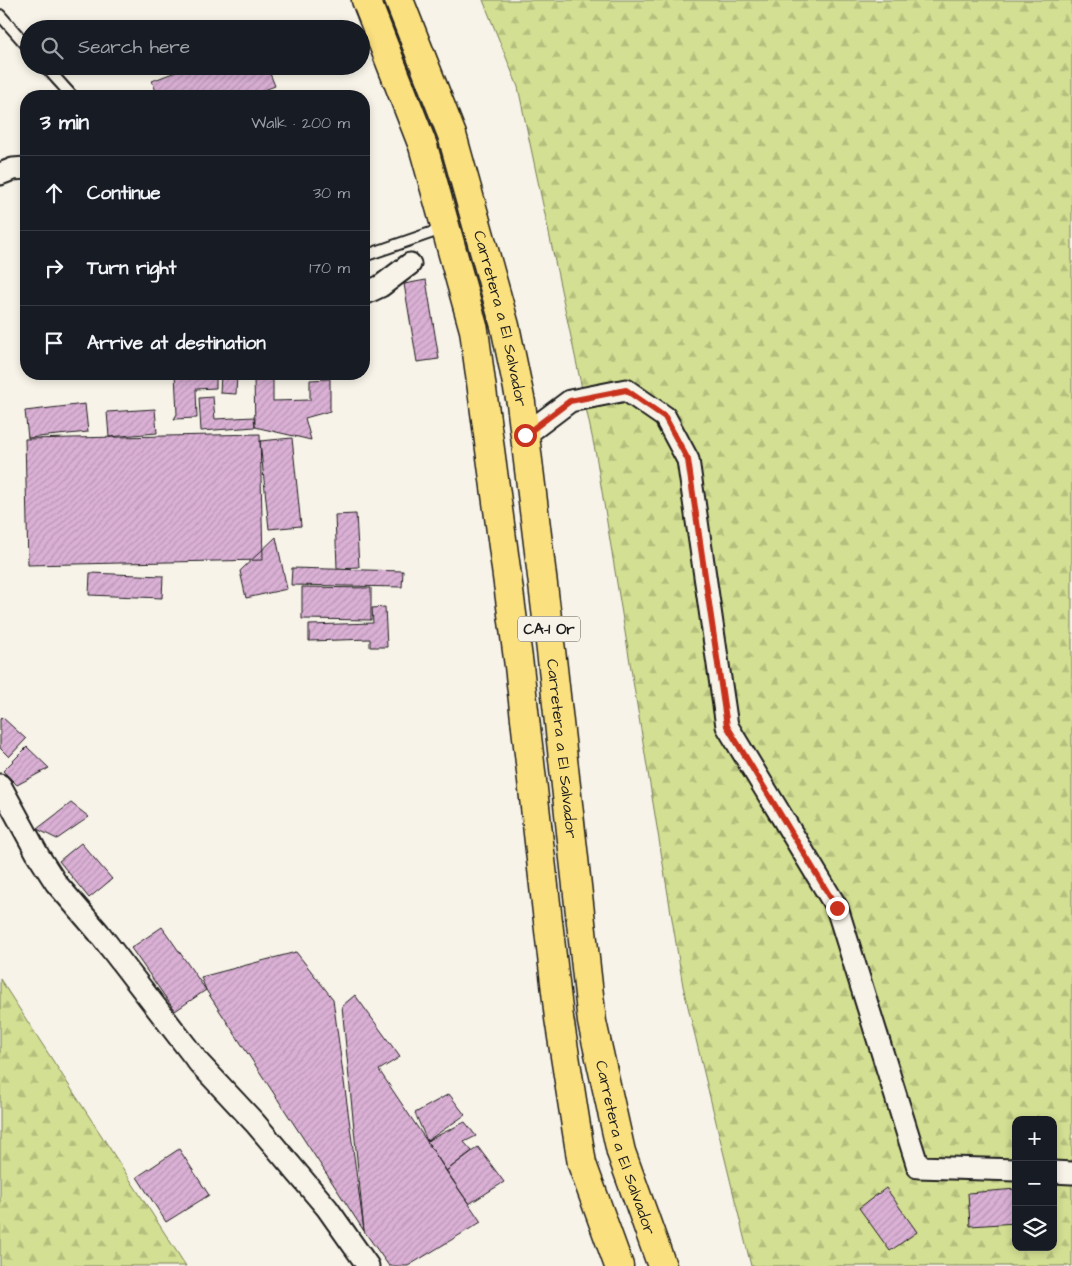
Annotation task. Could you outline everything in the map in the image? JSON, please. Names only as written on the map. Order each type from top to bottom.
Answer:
[{"type":"highway","name":"Carretera a El Salvador","points":[[366,0],[423,146],[474,330],[486,408],[519,666],[560,1027],[582,1164],[619,1266]]},
{"type":"highway","name":"Carretera a El Salvador","points":[[399,0],[452,135],[505,326],[521,403],[554,669],[592,1022],[621,1152],[662,1266]]},
{"type":"highway","points":[[459,274],[488,266]]},
{"type":"street","points":[[0,174],[20,168]]},
{"type":"street","points":[[370,291],[381,286],[410,264]]},
{"type":"street","points":[[525,435],[570,401],[626,390],[665,417],[688,460],[727,726],[837,908],[918,1167],[1012,1170]]},
{"type":"street","points":[[0,784],[38,855],[56,883],[98,933],[199,1063],[255,1122],[327,1208],[368,1266]]},
{"type":"street","points":[[1057,1172],[1072,1172]]},
{"type":"lane","points":[[0,15],[20,38]]},
{"type":"lane","points":[[53,75],[67,90]]},
{"type":"lane","points":[[370,254],[446,228]]},
{"type":"green space","points":[[483,0],[1072,0],[1072,1266],[751,1266],[683,986],[596,455],[518,87]]},
{"type":"green space","points":[[0,979],[186,1266],[0,1266]]},
{"type":"building","points":[[168,75],[271,75],[275,86],[265,90],[156,90],[152,81]]},
{"type":"building","points":[[426,280],[439,359],[417,362],[404,284]]},
{"type":"building","points":[[175,380],[216,380],[216,388],[196,389],[197,418],[174,419],[177,414]]},
{"type":"building","points":[[221,380],[237,380],[236,394],[220,393]]},
{"type":"building","points":[[254,380],[273,380],[273,401],[310,400],[310,380],[330,380],[330,411],[305,418],[311,440],[255,427]]},
{"type":"building","points":[[213,397],[215,419],[254,417],[255,427],[201,431],[199,398]]},
{"type":"building","points":[[85,404],[88,432],[28,438],[25,411]]},
{"type":"building","points":[[155,409],[157,433],[109,437],[107,412]]},
{"type":"building","points":[[260,434],[263,560],[28,565],[25,439]]},
{"type":"building","points":[[292,438],[301,526],[269,529],[260,441]]},
{"type":"building","points":[[356,514],[359,567],[337,568],[335,515]]},
{"type":"building","points":[[276,537],[287,589],[246,598],[240,571]]},
{"type":"building","points":[[292,568],[403,571],[402,587],[291,585]]},
{"type":"building","points":[[90,573],[163,576],[162,598],[89,595]]},
{"type":"building","points":[[302,587],[371,588],[371,620],[302,619]]},
{"type":"building","points":[[385,607],[387,647],[370,647],[370,639],[309,641],[309,625],[373,623],[372,608]]},
{"type":"building","points":[[2,717],[26,739],[9,757],[0,748],[0,719]]},
{"type":"building","points":[[27,747],[49,768],[17,785],[3,771]]},
{"type":"building","points":[[71,803],[89,817],[57,839],[37,829]]},
{"type":"building","points":[[81,843],[112,879],[89,898],[59,861]]},
{"type":"building","points":[[162,927],[206,990],[175,1011],[131,948]]},
{"type":"building","points":[[296,952],[333,999],[364,1231],[206,990],[201,977]]},
{"type":"building","points":[[355,995],[400,1057],[379,1070],[481,1222],[408,1266],[389,1266],[364,1231],[342,1006]]},
{"type":"building","points":[[449,1094],[465,1115],[427,1141],[415,1113]]},
{"type":"building","points":[[465,1122],[476,1136],[464,1142],[472,1151],[446,1171],[427,1141]]},
{"type":"building","points":[[478,1147],[504,1182],[469,1204],[446,1171]]},
{"type":"building","points":[[179,1149],[209,1195],[166,1222],[137,1177]]},
{"type":"building","points":[[886,1188],[917,1232],[890,1251],[859,1208]]},
{"type":"building","points":[[1012,1189],[1012,1223],[970,1226],[968,1193]]},
{"type":"route","points":[[525,435],[570,401],[626,390],[665,417],[688,460],[727,726],[837,908]]}]
